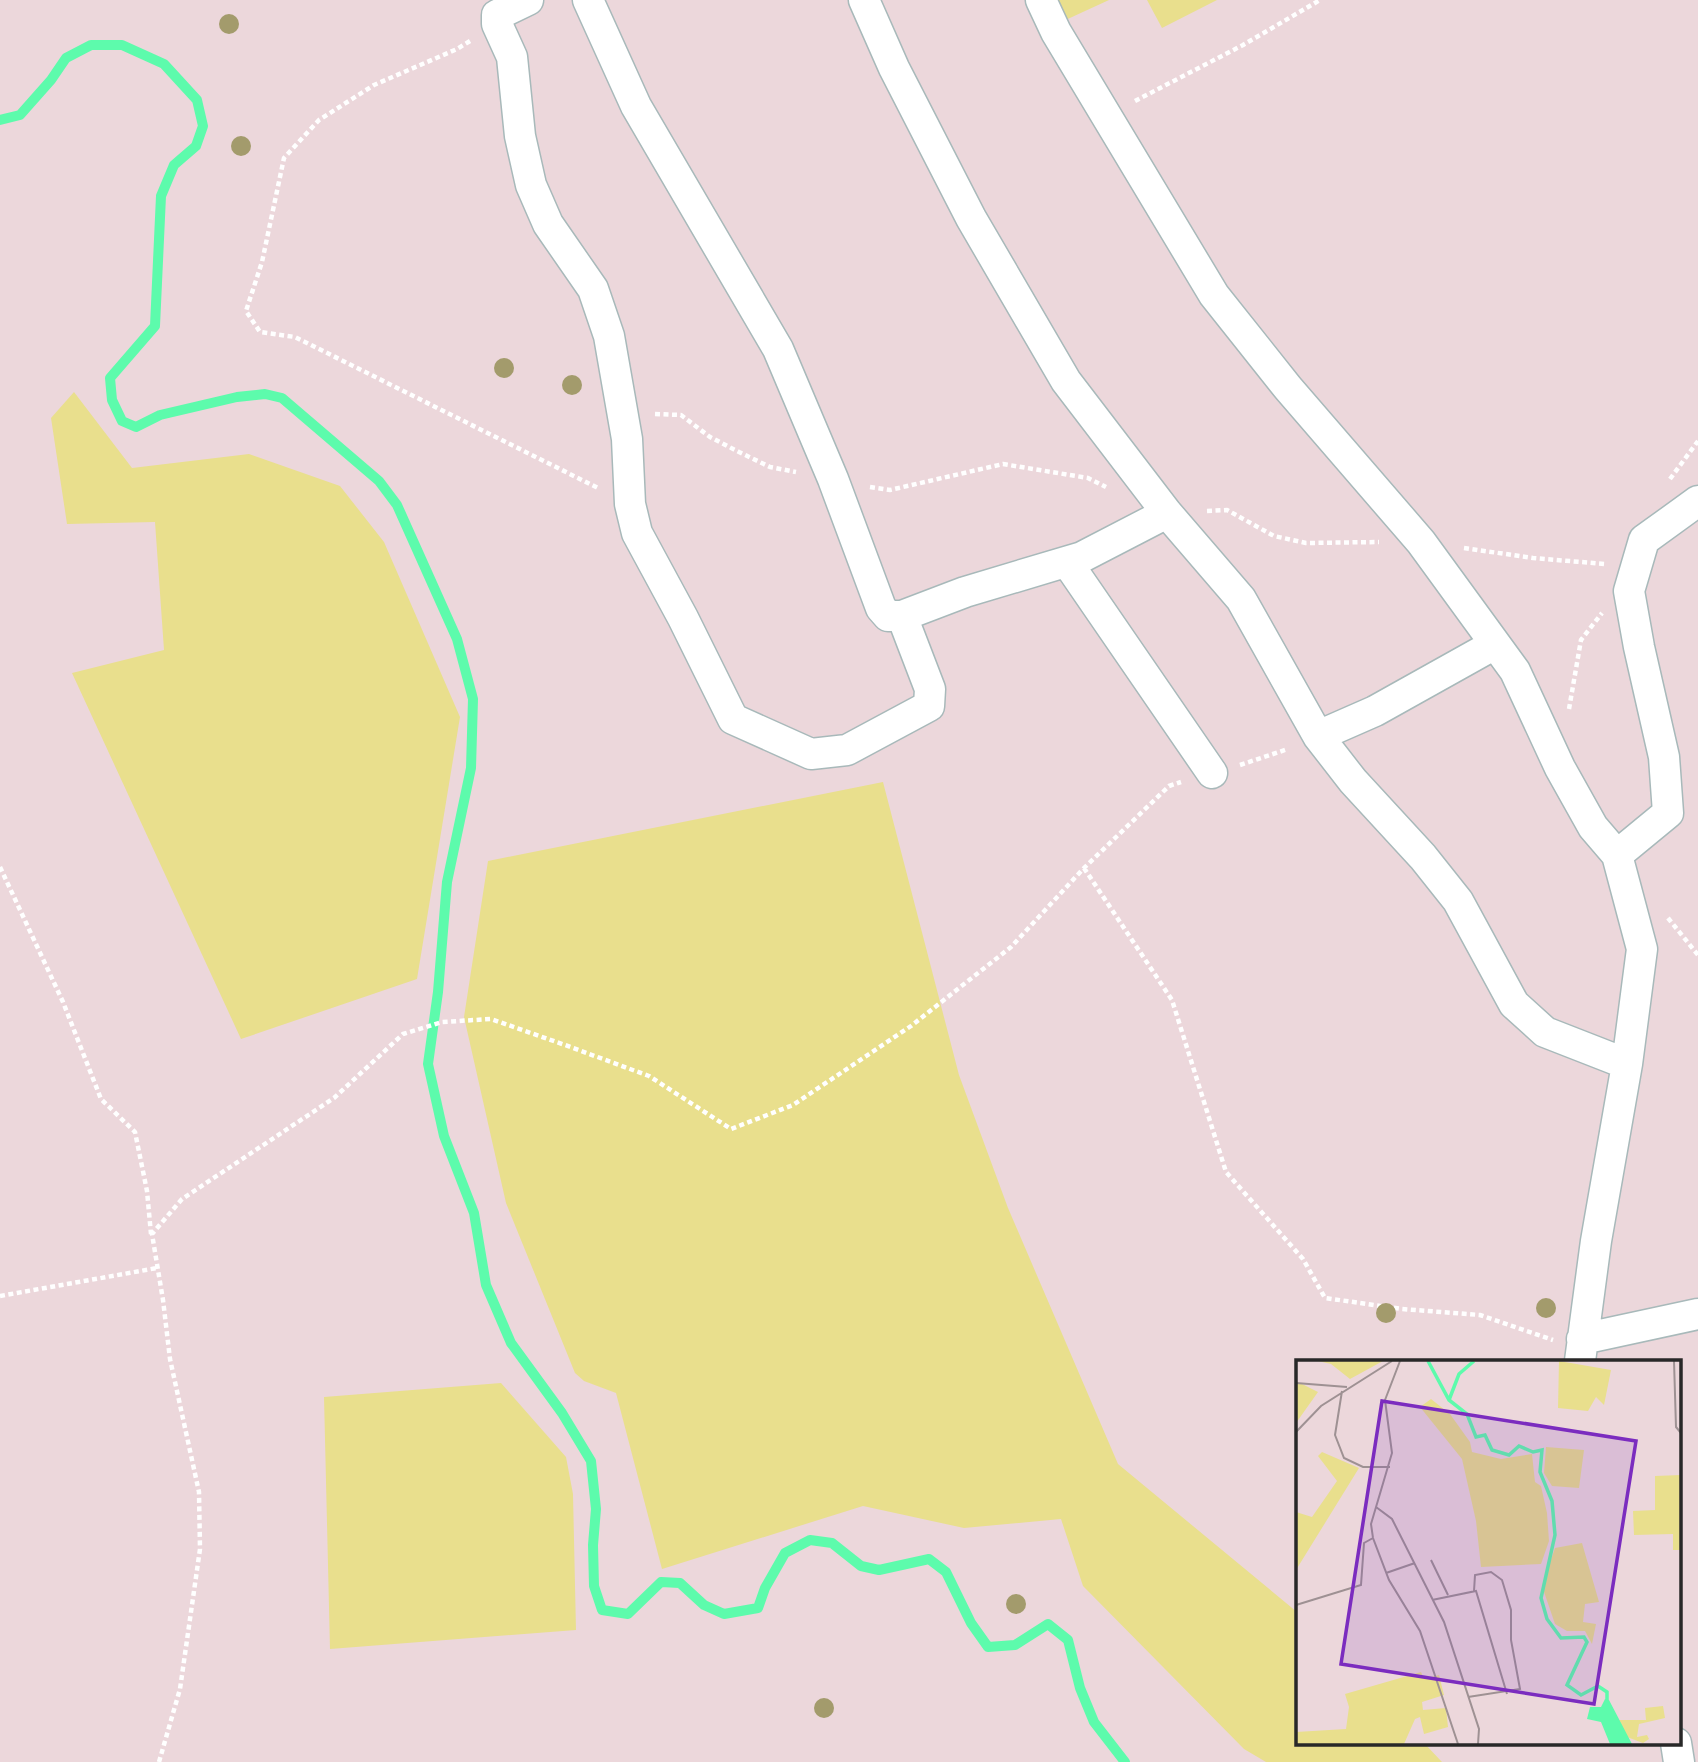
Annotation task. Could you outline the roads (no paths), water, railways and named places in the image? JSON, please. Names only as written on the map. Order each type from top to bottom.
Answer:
[{"type":"street","points":[[528,0],[498,15],[497,24],[512,57],[520,136],[531,185],[548,224],[593,289],[608,336],[627,439],[630,504],[637,533],[733,719],[811,754],[847,750],[929,706],[930,689],[902,616]]},
{"type":"street","points":[[589,0],[636,106],[778,349],[833,480],[881,608],[888,616],[902,616],[965,592],[1082,557],[1167,513]]},
{"type":"street","points":[[864,0],[894,68],[971,218],[1066,381],[1167,513],[1241,599],[1318,736],[1353,781],[1423,857],[1458,901],[1514,1004],[1545,1032],[1627,1064]]},
{"type":"street","points":[[1041,0],[1056,32],[1214,295],[1288,388],[1421,542],[1515,671],[1560,768],[1593,827],[1617,855],[1642,949],[1627,1064],[1581,1349],[1698,1314]]},
{"type":"street","points":[[1617,855],[1668,813],[1664,757],[1629,591],[1644,540],[1698,500]]},
{"type":"street","points":[[1067,562],[1212,773]]},
{"type":"street","points":[[1318,736],[1375,711],[1495,644]]},
{"type":"street","points":[[1676,1744],[1679,1762]]},
{"type":"waterway","points":[[0,120],[20,115],[51,80],[66,58],[91,45],[122,45],[164,64],[197,100],[203,126],[196,146],[174,165],[161,196],[155,326],[110,378],[112,400],[122,421],[136,427],[160,415],[237,397],[265,394],[282,398],[379,481],[397,505],[457,639],[473,699],[471,768],[447,882],[438,992],[428,1064],[444,1136],[474,1213],[486,1285],[511,1343],[562,1413],[591,1461],[596,1509],[594,1586],[602,1610],[628,1614],[661,1582],[680,1583],[704,1605],[724,1614],[758,1608],[765,1588],[785,1553],[810,1540],[832,1543],[861,1566],[879,1570],[929,1559],[946,1572],[971,1623],[988,1647],[1015,1645],[1048,1624],[1068,1640],[1080,1688],[1094,1722],[1125,1762]]}]
